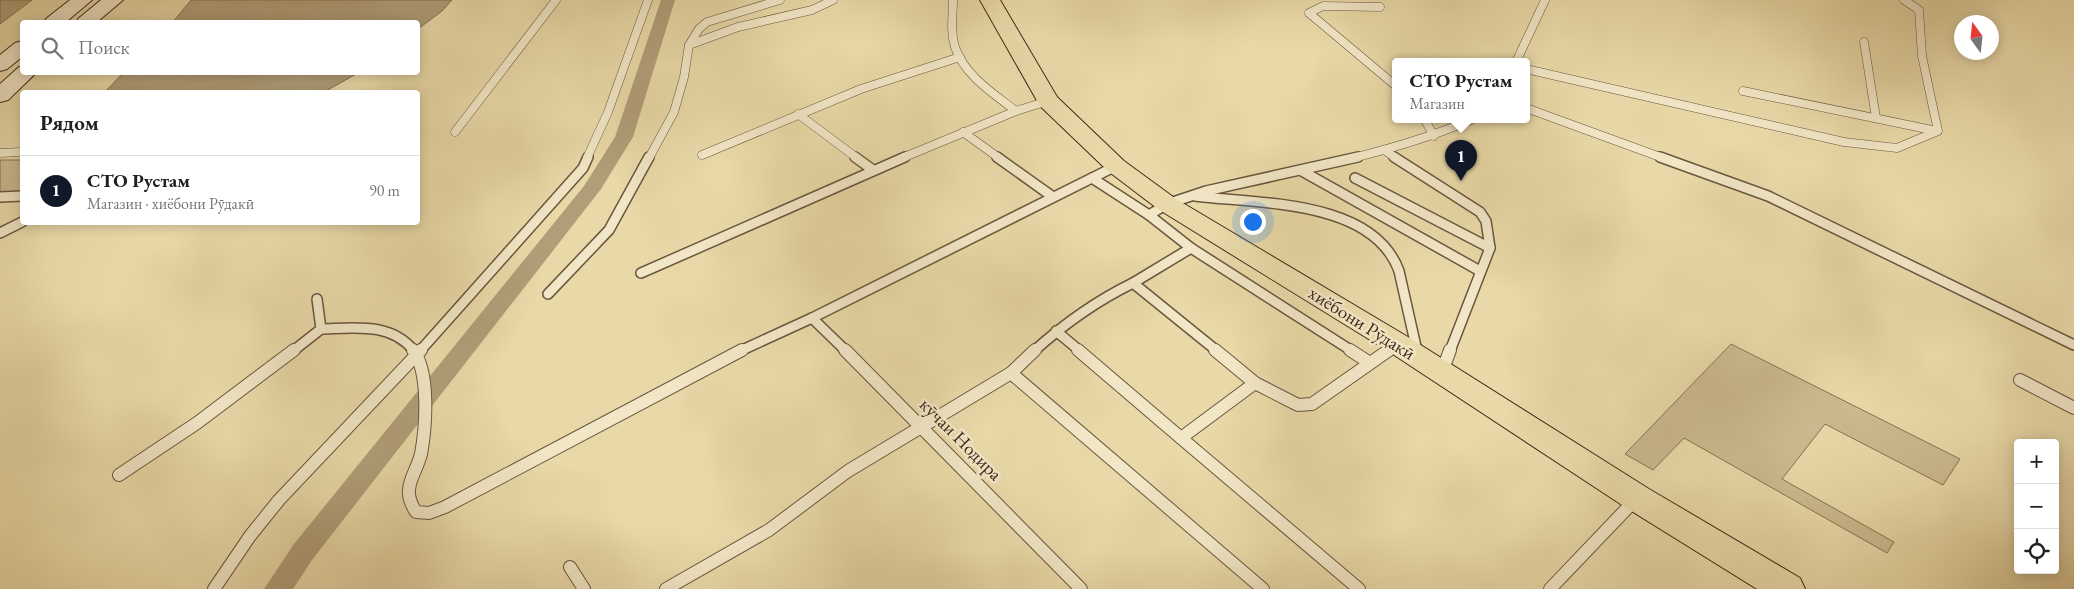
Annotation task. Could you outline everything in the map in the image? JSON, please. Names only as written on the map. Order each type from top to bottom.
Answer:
[{"type":"highway","name":"хиёбони Рӯдакӣ","points":[[990,0],[1048,101],[1104,172],[1169,205],[1420,358],[1637,498],[1787,589]]},
{"type":"main road","points":[[57,20],[82,0]]},
{"type":"main road","points":[[88,20],[113,0]]},
{"type":"main road","points":[[0,65],[20,50]]},
{"type":"main road","points":[[0,95],[23,75]]},
{"type":"lane","points":[[455,132],[556,0]]},
{"type":"lane","points":[[214,589],[250,536],[279,500],[419,358],[583,168],[608,112],[630,44],[648,0]]},
{"type":"lane","points":[[548,294],[609,230],[674,112],[684,77],[689,45],[699,29],[708,22],[780,0]]},
{"type":"lane","points":[[689,45],[738,27],[812,10],[833,0]]},
{"type":"lane","points":[[952,0],[954,41],[960,57],[981,83],[1016,111]]},
{"type":"lane","points":[[1518,58],[1545,0]]},
{"type":"lane","points":[[1904,0],[1919,10],[1922,56],[1938,131]]},
{"type":"lane","points":[[1380,7],[1323,6],[1309,13],[1392,83]]},
{"type":"lane","points":[[1864,42],[1876,118]]},
{"type":"lane","points":[[702,155],[798,114],[928,66],[960,57]]},
{"type":"lane","points":[[1530,70],[1844,142],[1897,148],[1938,131]]},
{"type":"lane","points":[[1744,91],[1938,131]]},
{"type":"lane","points":[[641,273],[962,132],[1048,101]]},
{"type":"lane","points":[[1530,109],[1768,196],[2074,345]]},
{"type":"lane","points":[[798,114],[873,170]]},
{"type":"lane","points":[[1427,123],[1434,136]]},
{"type":"lane","points":[[1169,205],[1384,150],[1412,140],[1434,136],[1464,123]]},
{"type":"lane","points":[[962,132],[1053,197]]},
{"type":"lane","points":[[1384,150],[1480,212],[1486,221],[1490,248],[1480,270],[1420,358]]},
{"type":"lane","points":[[0,152],[20,152]]},
{"type":"lane","points":[[1302,171],[1480,270]]},
{"type":"lane","points":[[119,475],[191,428],[266,373],[321,329],[368,329],[400,337],[419,358],[424,407],[421,453],[406,493],[410,505],[416,512],[429,513],[445,507],[760,341],[812,318],[1104,172]]},
{"type":"lane","points":[[1355,178],[1490,248]]},
{"type":"lane","points":[[0,197],[20,196]]},
{"type":"lane","points":[[1169,205],[1220,200],[1302,207],[1350,222],[1375,237],[1394,259],[1404,290],[1420,358]]},
{"type":"lane","points":[[1169,205],[1191,248],[1370,363]]},
{"type":"lane","points":[[0,233],[20,223]]},
{"type":"lane","points":[[666,589],[770,530],[805,504],[822,488],[1011,373],[1056,331],[1108,295],[1133,283],[1191,248]]},
{"type":"lane","points":[[1133,283],[1254,383],[1298,405],[1312,404],[1370,363],[1420,358]]},
{"type":"lane","points":[[317,299],[321,329]]},
{"type":"lane","name":"кӯчаи Нодира","points":[[812,318],[923,427],[1081,589]]},
{"type":"lane","points":[[1056,331],[1359,589]]},
{"type":"lane","points":[[1011,373],[1263,589]]},
{"type":"lane","points":[[2020,380],[2074,408]]},
{"type":"lane","points":[[1181,438],[1254,383]]},
{"type":"lane","points":[[1550,589],[1637,498]]},
{"type":"lane","points":[[570,567],[584,589]]},
{"type":"shaded area","points":[[0,0],[32,0],[0,24]]},
{"type":"shaded area","points":[[191,0],[452,0],[442,11],[420,28],[420,20],[175,20]]},
{"type":"shaded area","points":[[121,75],[354,75],[328,90],[107,90]]},
{"type":"shaded area","points":[[0,160],[20,160],[20,195],[0,196]]},
{"type":"shaded area","points":[[1731,344],[1960,459],[1943,485],[1825,424],[1782,479],[1894,542],[1887,553],[1684,438],[1653,470],[1625,454]]},
{"type":"waterway","points":[[278,589],[303,552],[592,189],[624,137],[668,0]]},
{"type":"place","name":"СТО Рустам","points":[[1461,181]]}]
